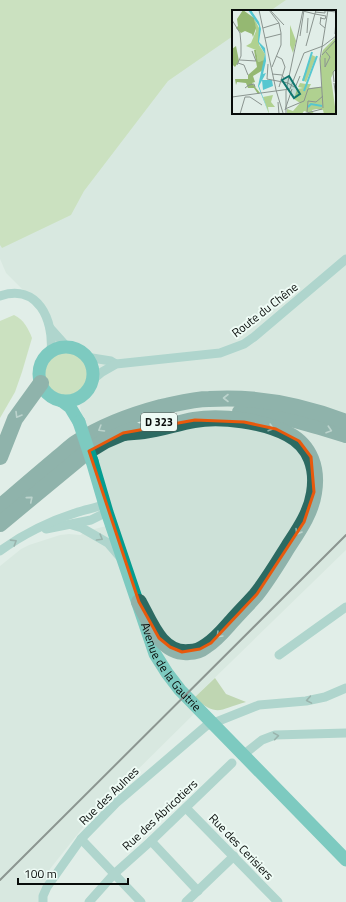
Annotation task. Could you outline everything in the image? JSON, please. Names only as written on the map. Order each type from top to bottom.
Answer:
[{"type":"highway","points":[[0,458],[15,419],[41,383]]},
{"type":"highway","name":"D 323","points":[[0,507],[76,443],[106,425],[125,417],[147,411],[207,399],[264,400],[305,409],[346,422]]},
{"type":"highway","name":"D 323","points":[[0,524],[87,452],[123,433],[147,424],[179,416],[221,412],[249,412],[281,417],[346,435]]},
{"type":"highway","points":[[123,433],[143,431],[195,420],[224,419],[260,425],[288,434],[299,441],[311,457],[315,480],[314,492],[309,512],[274,569],[257,594],[217,637],[205,647],[188,652],[170,648],[159,638],[139,602]]},
{"type":"street","name":"Route du Chêne","points":[[91,382],[102,372],[116,364],[220,353],[244,344],[346,258]]},
{"type":"street","points":[[0,296],[18,294],[29,296],[40,305],[50,328],[52,343],[51,352]]},
{"type":"street","points":[[50,328],[67,347],[80,352],[86,357],[90,364],[92,373],[89,388],[80,397],[68,401],[55,399],[49,395],[41,383],[39,374],[40,366],[44,358],[59,348],[67,347]]},
{"type":"street","name":"Route du Chêne","points":[[86,357],[111,361],[116,364]]},
{"type":"street","name":"Avenue de la Gautrie","points":[[79,422],[80,397]]},
{"type":"street","name":"Avenue de la Gautrie","points":[[62,400],[70,407],[79,422],[123,560],[156,654],[163,667],[180,690],[346,860]]},
{"type":"street","points":[[29,533],[91,520],[106,508]]},
{"type":"street","points":[[0,551],[17,539],[68,515],[106,508]]},
{"type":"street","points":[[70,524],[82,528],[108,543],[123,560]]},
{"type":"street","points":[[279,655],[346,607]]},
{"type":"street","name":"Rue des Aulnes","points":[[43,902],[44,892],[47,887],[82,839],[116,803],[206,726],[259,705],[306,701],[325,697],[346,688]]},
{"type":"street","points":[[243,754],[262,740],[275,735],[346,733]]},
{"type":"street","name":"Rue des Abricotiers","points":[[89,902],[114,874],[151,842],[232,763]]},
{"type":"street","name":"Rue des Cerisiers","points":[[186,808],[278,902]]},
{"type":"street","points":[[82,839],[141,902]]},
{"type":"street","points":[[151,842],[198,891]]},
{"type":"street","points":[[186,902],[234,856]]},
{"type":"highlighted area","points":[[195,420],[244,422],[276,429],[299,441],[311,457],[314,492],[304,522],[257,594],[211,643],[200,649],[182,652],[170,647],[159,638],[139,602],[89,451],[123,433]]},
{"type":"shaded area","points":[[0,0],[346,0],[346,550],[194,698],[196,712],[97,810],[50,869],[43,896],[43,902],[0,902],[0,566],[21,549],[29,545],[60,535],[81,535],[83,532],[114,524],[84,429],[80,406],[81,389],[85,383],[87,369],[83,362],[71,353],[63,353],[61,347],[29,296],[6,273],[0,259]]},
{"type":"green space","points":[[0,0],[286,0],[271,10],[232,10],[232,37],[168,81],[84,191],[71,215],[2,248],[0,245]]},
{"type":"green space","points":[[14,315],[25,325],[32,338],[15,392],[0,418],[0,321]]},
{"type":"green space","points":[[62,353],[70,353],[78,356],[84,362],[87,374],[84,386],[78,392],[70,395],[62,395],[54,392],[48,386],[45,378],[45,370],[48,362],[54,356]]},
{"type":"green space","points":[[215,678],[226,694],[246,702],[224,709],[214,710],[194,698]]},
{"type":"railway","points":[[0,880],[346,535]]}]
